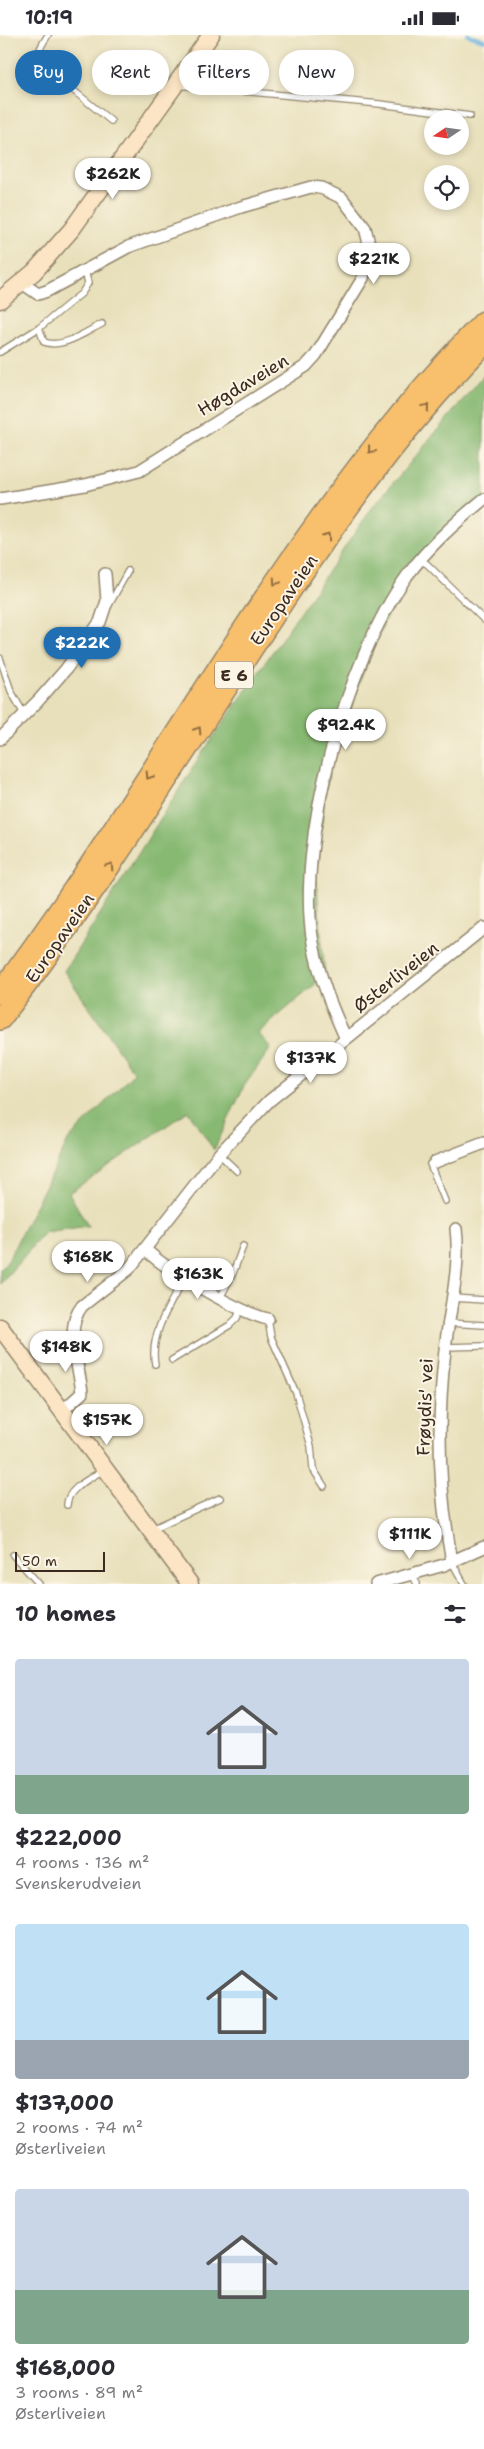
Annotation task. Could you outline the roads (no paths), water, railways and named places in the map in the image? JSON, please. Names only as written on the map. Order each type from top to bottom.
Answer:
[{"type":"highway","name":"Europaveien","points":[[0,993],[97,857],[257,610],[341,490],[411,401],[484,321]]},
{"type":"highway","name":"Europaveien","points":[[0,1019],[58,943],[324,541],[408,428],[484,344]]},
{"type":"main road","points":[[0,300],[22,283],[73,228],[211,35]]},
{"type":"main road","points":[[0,1327],[190,1584]]},
{"type":"street","name":"Høgdaveien","points":[[0,499],[86,485],[139,471],[201,430],[301,371],[316,355],[363,278],[370,247],[365,228],[342,198],[321,188],[311,187],[241,207],[128,247],[38,294],[22,283]]},
{"type":"street","points":[[346,1039],[324,987],[313,941],[310,890],[317,817],[328,765],[363,659],[393,599],[420,560],[460,518],[484,499]]},
{"type":"street","points":[[0,739],[66,669],[100,622],[105,611],[105,574]]},
{"type":"street","name":"Østerliveien","points":[[62,1411],[82,1393],[73,1332],[80,1309],[129,1269],[146,1250],[219,1154],[269,1101],[484,928]]},
{"type":"street","points":[[435,1162],[484,1143]]},
{"type":"street","name":"Frøydis' vei","points":[[452,1561],[446,1533],[440,1462],[440,1418],[445,1347],[457,1263],[456,1229]]},
{"type":"street","points":[[146,1250],[162,1264],[220,1298],[256,1317],[268,1319]]},
{"type":"street","points":[[376,1584],[415,1579],[484,1547]]},
{"type":"lane","points":[[48,35],[38,53],[38,60],[111,121]]},
{"type":"lane","points":[[175,85],[380,104],[470,116]]},
{"type":"lane","points":[[0,352],[38,328],[85,289],[88,283],[85,269]]},
{"type":"lane","points":[[38,328],[44,342],[56,345],[102,324]]},
{"type":"lane","points":[[420,560],[428,564],[484,620]]},
{"type":"lane","points":[[105,611],[128,571]]},
{"type":"lane","points":[[0,658],[11,691],[24,714]]},
{"type":"lane","points":[[219,1154],[238,1171]]},
{"type":"lane","points":[[435,1162],[430,1164],[445,1201]]},
{"type":"lane","points":[[220,1298],[233,1273],[243,1246]]},
{"type":"lane","points":[[155,1364],[153,1354],[158,1330],[185,1277]]},
{"type":"lane","points":[[452,1298],[484,1300]]},
{"type":"lane","points":[[172,1360],[230,1325],[237,1318],[241,1308]]},
{"type":"lane","points":[[268,1319],[271,1337],[296,1393],[310,1446],[313,1469],[324,1487]]},
{"type":"lane","points":[[448,1323],[484,1325]]},
{"type":"lane","points":[[445,1347],[484,1346]]},
{"type":"lane","points":[[67,1505],[68,1499],[81,1483],[105,1469]]},
{"type":"lane","points":[[150,1530],[158,1524],[168,1522],[220,1498]]},
{"type":"lane","points":[[13,1555],[38,1584]]},
{"type":"lane","name":"Frøydis' vei","points":[[452,1561],[464,1584]]},
{"type":"waterway","points":[[468,35],[484,40]]}]
